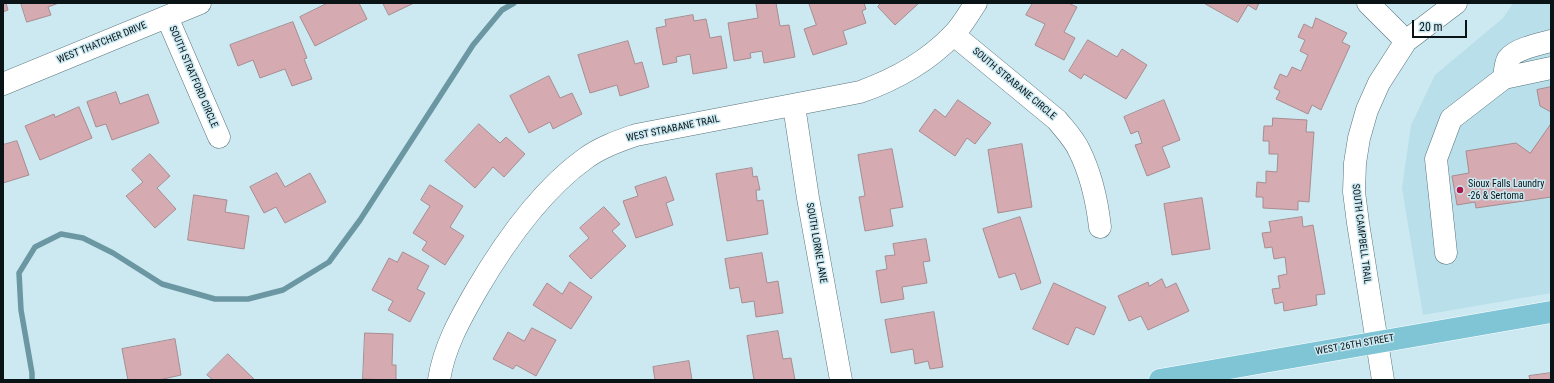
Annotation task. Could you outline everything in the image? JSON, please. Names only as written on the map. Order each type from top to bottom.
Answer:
[{"type":"main road","name":"WEST 26TH STREET","points":[[1160,380],[1377,341],[1551,312]]},
{"type":"street","name":"WEST THATCHER DRIVE","points":[[3,84],[200,3]]},
{"type":"street","name":"WEST STRABANE TRAIL","points":[[438,380],[450,339],[497,256],[524,219],[561,178],[587,157],[609,145],[636,135],[794,106],[860,92],[883,84],[909,70],[933,53],[954,35],[976,3]]},
{"type":"street","points":[[1368,3],[1406,41]]},
{"type":"street","name":"SOUTH CAMPBELL TRAIL","points":[[1383,380],[1354,192],[1355,163],[1359,138],[1367,110],[1379,84],[1406,41],[1456,3]]},
{"type":"street","name":"SOUTH STRATFORD CIRCLE","points":[[167,16],[219,137]]},
{"type":"street","name":"SOUTH STRABANE CIRCLE","points":[[954,35],[1057,120],[1071,137],[1079,150],[1090,176],[1098,207],[1100,227]]},
{"type":"street","points":[[1504,78],[1507,60],[1513,54],[1526,48],[1551,41]]},
{"type":"street","points":[[1446,253],[1436,159],[1451,119],[1504,78],[1551,68]]},
{"type":"street","name":"SOUTH LORNE LANE","points":[[794,106],[808,198],[841,380]]},
{"type":"shaded area","points":[[1513,3],[1551,3],[1551,293],[1423,315],[1402,188],[1411,125],[1435,75],[1503,18]]},
{"type":"building","points":[[3,3],[6,3],[8,10],[3,12]]},
{"type":"building","points":[[21,3],[59,3],[48,7],[51,15],[27,22]]},
{"type":"building","points":[[328,3],[359,3],[367,19],[315,46],[300,17]]},
{"type":"building","points":[[383,3],[414,3],[389,15]]},
{"type":"building","points":[[776,3],[780,26],[789,25],[795,57],[764,63],[762,51],[750,53],[751,58],[734,61],[728,23],[758,18],[756,4]]},
{"type":"building","points":[[809,3],[864,3],[866,9],[862,11],[866,23],[843,31],[847,44],[813,55],[804,29],[816,25]]},
{"type":"building","points":[[881,3],[919,3],[895,25],[878,7]]},
{"type":"building","points":[[1033,3],[1068,3],[1077,7],[1064,32],[1075,38],[1064,60],[1035,45],[1045,24],[1026,15]]},
{"type":"building","points":[[1204,3],[1259,3],[1256,10],[1248,5],[1238,22]]},
{"type":"building","points":[[693,15],[694,21],[706,19],[710,38],[721,36],[727,68],[693,74],[690,54],[676,57],[677,62],[663,65],[656,28],[666,26],[665,20]]},
{"type":"building","points":[[1316,18],[1347,33],[1342,42],[1350,46],[1321,110],[1312,105],[1308,114],[1276,99],[1280,91],[1274,88],[1280,74],[1287,77],[1292,67],[1301,71],[1308,55],[1300,51],[1305,40],[1298,37],[1304,24],[1312,28]]},
{"type":"building","points":[[293,22],[307,58],[304,59],[312,79],[292,86],[285,69],[260,78],[253,60],[238,66],[230,45]]},
{"type":"building","points":[[1088,40],[1117,57],[1122,49],[1147,65],[1126,99],[1084,74],[1081,79],[1069,71]]},
{"type":"building","points":[[628,41],[635,64],[642,62],[649,87],[620,96],[617,85],[590,93],[578,55]]},
{"type":"building","points":[[549,76],[560,98],[572,93],[582,114],[553,129],[550,122],[529,133],[510,96]]},
{"type":"building","points":[[1551,87],[1551,112],[1540,106],[1537,90]]},
{"type":"building","points":[[116,92],[120,104],[148,94],[159,123],[112,140],[106,124],[96,127],[87,102]]},
{"type":"building","points":[[958,100],[991,123],[975,144],[967,138],[955,156],[919,131],[935,109],[945,117]]},
{"type":"building","points":[[1164,100],[1180,140],[1162,147],[1170,167],[1147,176],[1135,145],[1142,143],[1138,131],[1131,134],[1124,117]]},
{"type":"building","points":[[79,107],[92,138],[40,160],[25,126],[54,114],[55,117]]},
{"type":"building","points":[[1273,118],[1307,120],[1306,132],[1314,132],[1309,202],[1298,201],[1298,210],[1263,208],[1263,197],[1256,197],[1257,182],[1266,183],[1266,171],[1277,172],[1278,154],[1269,154],[1269,141],[1263,141],[1264,126],[1272,126]]},
{"type":"building","points":[[479,124],[500,143],[506,137],[525,154],[504,177],[493,167],[475,188],[445,161]]},
{"type":"building","points":[[1551,124],[1551,197],[1476,208],[1475,202],[1457,205],[1452,176],[1469,173],[1466,151],[1516,143],[1530,153]]},
{"type":"building","points":[[17,141],[29,175],[3,183],[3,145]]},
{"type":"building","points":[[1022,144],[1032,207],[998,213],[988,150]]},
{"type":"building","points":[[892,149],[903,207],[890,209],[893,226],[865,231],[859,197],[865,196],[858,155]]},
{"type":"building","points":[[150,154],[170,176],[157,188],[176,209],[155,228],[126,196],[143,182],[132,170]]},
{"type":"building","points":[[752,168],[753,177],[757,176],[760,190],[756,190],[757,201],[763,200],[768,234],[727,241],[716,174]]},
{"type":"building","points":[[277,173],[285,187],[310,173],[326,202],[285,223],[276,207],[264,213],[250,187]]},
{"type":"building","points":[[666,177],[674,200],[666,203],[673,225],[636,238],[623,201],[638,196],[635,187]]},
{"type":"building","points":[[430,185],[463,206],[450,227],[464,236],[445,265],[422,250],[427,242],[413,233],[430,206],[421,200]]},
{"type":"building","points":[[194,195],[227,200],[225,212],[249,216],[244,249],[188,240]]},
{"type":"building","points":[[1202,198],[1210,249],[1172,255],[1164,204]]},
{"type":"building","points":[[604,207],[620,224],[612,231],[626,246],[591,279],[569,256],[589,238],[580,228]]},
{"type":"building","points":[[1020,217],[1041,283],[1021,290],[1015,273],[999,278],[983,229]]},
{"type":"building","points":[[1302,217],[1303,227],[1313,225],[1325,294],[1316,295],[1317,305],[1284,311],[1283,302],[1275,304],[1272,289],[1280,288],[1278,276],[1287,274],[1285,257],[1274,259],[1272,247],[1265,248],[1262,233],[1271,232],[1269,222]]},
{"type":"building","points":[[926,239],[930,261],[923,262],[927,283],[902,287],[904,299],[881,303],[876,271],[887,269],[885,256],[895,255],[893,244]]},
{"type":"building","points":[[403,252],[429,266],[417,289],[425,293],[410,322],[388,310],[393,301],[372,290],[389,258],[397,262]]},
{"type":"building","points":[[762,253],[767,283],[778,281],[783,313],[756,317],[754,301],[742,303],[739,287],[730,289],[725,259]]},
{"type":"building","points":[[1162,279],[1166,288],[1176,283],[1189,311],[1148,330],[1141,316],[1129,321],[1118,296],[1148,282],[1149,286]]},
{"type":"building","points":[[570,282],[592,297],[571,329],[533,305],[547,283],[562,294]]},
{"type":"building","points":[[1054,283],[1106,307],[1094,335],[1076,327],[1068,345],[1033,329]]},
{"type":"building","points":[[934,312],[943,367],[930,369],[928,361],[915,364],[913,349],[891,353],[885,320]]},
{"type":"building","points":[[532,328],[556,340],[536,376],[516,365],[513,369],[493,359],[508,332],[524,341]]},
{"type":"building","points":[[778,331],[783,359],[791,358],[795,380],[754,380],[747,336]]},
{"type":"building","points":[[365,333],[393,334],[392,365],[396,365],[396,380],[363,379]]},
{"type":"building","points":[[175,339],[181,375],[159,380],[128,380],[122,349]]},
{"type":"building","points":[[228,354],[255,380],[213,380],[207,375]]},
{"type":"building","points":[[689,361],[692,380],[655,380],[653,367]]},
{"type":"building","points":[[1551,373],[1551,380],[1530,380],[1529,376]]},
{"type":"waterway","points":[[32,380],[21,310],[19,273],[35,247],[61,234],[83,238],[113,253],[162,284],[215,299],[248,299],[283,290],[329,262],[360,220],[473,45],[502,10],[514,3]]},
{"type":"place","name":"Sioux Falls Laundry -26 & Sertoma","points":[[1460,190]]}]
